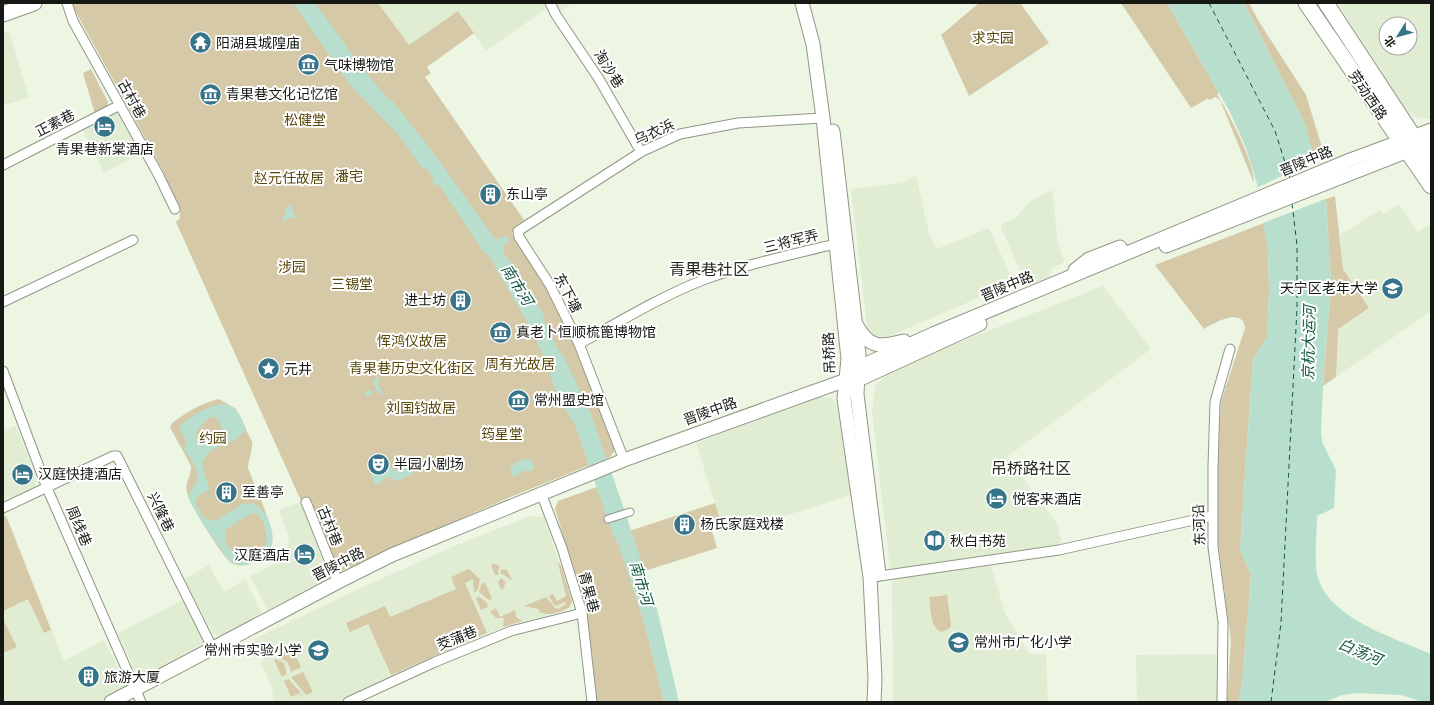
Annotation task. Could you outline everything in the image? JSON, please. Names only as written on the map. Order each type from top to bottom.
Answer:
[{"type":"main road","points":[[3,14],[34,3]]},
{"type":"main road","name":"吊桥路","points":[[802,3],[813,44],[823,118],[848,359],[854,376]]},
{"type":"main road","name":"吊桥路","points":[[811,3],[821,42],[856,325],[854,376],[844,399],[875,577],[884,673],[883,702]]},
{"type":"main road","name":"劳动西路","points":[[1306,3],[1414,144],[1431,163]]},
{"type":"main road","name":"劳动西路","points":[[1326,3],[1414,144],[1431,186]]},
{"type":"main road","name":"晋陵中路","points":[[854,376],[933,334],[1246,204],[1414,144],[1431,130]]},
{"type":"main road","name":"晋陵中路","points":[[111,702],[138,696],[213,649],[338,582],[392,555],[589,473],[854,376],[1089,275],[1246,204]]},
{"type":"main road","points":[[856,325],[863,338],[878,345],[890,345],[933,334]]},
{"type":"main road","name":"吊桥路","points":[[874,702],[875,577]]},
{"type":"street","name":"古村巷","points":[[67,3],[73,21],[158,174],[175,209]]},
{"type":"street","name":"淘沙巷","points":[[550,3],[599,79],[641,152]]},
{"type":"street","name":"正素巷","points":[[3,165],[120,105]]},
{"type":"street","name":"乌衣浜","points":[[518,231],[641,152],[680,134],[738,123],[823,118]]},
{"type":"street","name":"东下塘","points":[[518,231],[519,237],[550,285],[579,344],[619,462]]},
{"type":"street","points":[[3,302],[133,240]]},
{"type":"street","name":"三将军弄","points":[[579,344],[649,306],[703,280],[753,265],[835,244]]},
{"type":"street","name":"东河沿","points":[[1222,702],[1224,622],[1213,547],[1212,516],[1215,402],[1230,349]]},
{"type":"street","name":"周线巷","points":[[3,371],[47,488],[138,696]]},
{"type":"street","name":"兴隆巷","points":[[47,488],[114,456],[117,456],[213,649]]},
{"type":"street","points":[[3,508],[47,488]]},
{"type":"street","name":"青果巷","points":[[541,493],[562,548],[582,613],[592,702]]},
{"type":"street","name":"古村巷","points":[[306,502],[338,582]]},
{"type":"street","points":[[608,519],[629,512]]},
{"type":"street","points":[[875,577],[1059,550],[1212,516]]},
{"type":"street","name":"茭蒲巷","points":[[348,702],[435,662],[511,632],[582,613]]},
{"type":"shaded area","points":[[378,3],[572,3],[559,13],[553,4],[486,51],[458,11],[409,46]]},
{"type":"shaded area","points":[[1338,3],[1431,3],[1431,119],[1416,117],[1403,105]]},
{"type":"shaded area","points":[[9,31],[29,98],[3,105],[3,33]]},
{"type":"shaded area","points":[[119,109],[143,152],[104,173],[83,130]]},
{"type":"shaded area","points":[[916,175],[929,233],[937,249],[989,228],[1009,272],[1010,284],[881,340],[870,335],[867,326],[851,189],[903,183]]},
{"type":"shaded area","points":[[1052,190],[1058,243],[1065,262],[1052,268],[1049,277],[1031,284],[1025,281],[1001,228],[1002,224],[1016,218],[1029,202]]},
{"type":"shaded area","name":"天宁区老年大学","points":[[1399,204],[1418,232],[1431,224],[1431,311],[1336,377],[1337,329],[1369,308],[1343,269],[1340,235],[1380,210],[1383,214]]},
{"type":"shaded area","points":[[1103,286],[1151,349],[1007,457],[1058,525],[1062,544],[896,570],[890,567],[872,413],[875,386],[889,373],[929,354]]},
{"type":"shaded area","points":[[819,396],[832,398],[839,406],[851,495],[747,528],[744,518],[722,525],[696,443]]},
{"type":"shaded area","points":[[16,426],[37,480],[34,488],[3,500],[3,430]]},
{"type":"shaded area","points":[[300,502],[328,573],[328,581],[268,611],[250,576],[286,559],[289,537],[279,510]]},
{"type":"shaded area","points":[[6,514],[64,661],[104,640],[126,683],[122,692],[99,702],[3,702],[3,515]]},
{"type":"shaded area","points":[[530,516],[544,517],[572,601],[570,607],[564,611],[503,627],[337,702],[271,702],[274,700],[271,693],[274,692],[261,663],[264,661],[254,639],[352,592],[452,547]]},
{"type":"shaded area","points":[[209,565],[224,592],[245,579],[262,614],[219,636],[213,633],[184,579]]},
{"type":"shaded area","name":"常州市广化小学","points":[[991,565],[1004,611],[1029,654],[1046,654],[1048,702],[893,702],[892,583],[897,578]]},
{"type":"shaded area","points":[[185,599],[205,642],[143,677],[135,671],[118,633]]},
{"type":"shaded area","points":[[1216,654],[1221,657],[1218,702],[1137,702],[1136,655]]},
{"type":"green space","name":"青果巷历史文化街区","points":[[77,3],[378,3],[409,45],[458,11],[474,33],[427,67],[431,73],[425,77],[524,220],[514,227],[512,234],[544,285],[574,346],[614,445],[614,452],[610,457],[508,498],[337,573],[302,503],[176,222],[180,218],[180,210],[163,171],[72,5]]},
{"type":"green space","name":"求实园","points":[[979,3],[1020,3],[1049,43],[969,96],[941,35]]},
{"type":"green space","points":[[1121,3],[1167,3],[1219,93],[1217,94],[1234,125],[1245,150],[1253,174],[1254,183],[1220,100],[1215,97],[1210,100],[1207,99],[1191,108]]},
{"type":"green space","points":[[1244,3],[1249,3],[1258,20],[1306,95],[1325,157],[1315,161],[1305,124]]},
{"type":"green space","points":[[91,69],[108,102],[107,107],[95,114],[83,73]]},
{"type":"green space","points":[[1335,196],[1343,269],[1369,308],[1338,329],[1336,377],[1323,386],[1331,284],[1326,199]]},
{"type":"green space","points":[[1264,223],[1268,251],[1269,291],[1267,337],[1253,359],[1240,549],[1251,575],[1243,673],[1239,702],[1227,702],[1231,641],[1218,541],[1218,467],[1221,402],[1245,328],[1243,322],[1239,318],[1234,317],[1221,320],[1204,329],[1155,265]]},
{"type":"green space","name":"约园","points":[[219,399],[236,409],[252,442],[248,468],[267,517],[272,536],[272,543],[268,552],[263,557],[245,565],[232,564],[230,562],[193,507],[186,488],[191,466],[170,427],[172,423],[194,408]]},
{"type":"green space","points":[[597,487],[614,536],[715,503],[722,525],[711,528],[717,548],[629,576],[644,621],[664,702],[597,702],[586,609],[555,509],[558,501]]},
{"type":"green space","points":[[6,516],[51,630],[44,633],[28,599],[3,611],[3,517]]},
{"type":"green space","points":[[558,563],[561,565],[572,601],[570,607],[560,612],[548,614],[541,613],[538,609],[524,606],[546,597],[555,608],[558,609],[566,604],[565,602],[556,606],[549,596],[553,594],[557,601],[566,596]]},
{"type":"green space","points":[[491,565],[499,565],[498,575],[495,575]]},
{"type":"green space","points":[[469,569],[480,579],[478,589],[474,593],[473,579],[465,583],[487,633],[391,675],[368,624],[350,632],[346,623],[385,606],[390,617],[456,589],[451,577]]},
{"type":"green space","points":[[502,569],[507,570],[512,580],[500,573]]},
{"type":"green space","points":[[501,578],[506,582],[502,591],[498,582]]},
{"type":"green space","points":[[485,582],[492,599],[489,600],[479,592],[481,585]]},
{"type":"green space","points":[[947,595],[951,624],[950,628],[942,632],[938,630],[933,622],[929,597]]},
{"type":"green space","points":[[479,597],[486,602],[488,607],[481,610],[476,598]]},
{"type":"green space","points":[[496,608],[500,617],[515,610],[516,617],[522,621],[503,627],[504,618],[496,618],[490,612]]},
{"type":"green space","points":[[3,619],[17,647],[3,653]]},
{"type":"green space","points":[[291,647],[301,667],[291,672],[288,663],[276,654]]},
{"type":"green space","points":[[276,659],[284,663],[287,674],[282,677],[274,660]]},
{"type":"green space","points":[[303,672],[313,692],[306,695],[291,677]]},
{"type":"green space","points":[[289,679],[300,692],[303,697],[300,693],[291,697],[284,681]]},
{"type":"water","name":"南市河","points":[[293,3],[315,3],[362,68],[389,100],[391,99],[438,159],[494,238],[499,239],[506,235],[510,241],[503,245],[504,253],[545,317],[543,319],[560,353],[562,353],[591,414],[657,609],[679,702],[664,702],[644,621],[618,544],[612,532],[574,422],[560,403],[545,360],[531,329],[487,253],[485,254],[450,201],[447,201],[449,199],[438,184],[435,186],[432,181],[434,179],[426,168],[423,169],[398,134],[351,86]]},
{"type":"water","points":[[1167,3],[1244,3],[1305,124],[1326,199],[1331,283],[1321,432],[1322,442],[1336,470],[1334,508],[1317,516],[1317,574],[1323,589],[1334,603],[1348,614],[1381,633],[1431,654],[1431,702],[1423,702],[1401,695],[1357,693],[1342,695],[1325,702],[1239,702],[1243,673],[1251,575],[1240,549],[1253,359],[1267,337],[1269,291],[1268,251],[1257,184],[1246,148],[1230,112]]},
{"type":"water","points":[[294,203],[291,207],[296,218],[289,218],[283,222],[282,218],[286,214],[284,209]]},
{"type":"water","points":[[378,376],[380,381],[377,383],[383,393],[381,395],[378,390],[366,397],[365,392],[376,390],[376,387],[372,383],[374,383],[374,379]]},
{"type":"water","points":[[221,404],[231,406],[238,412],[246,429],[242,435],[211,451],[206,456],[203,465],[209,490],[198,496],[195,503],[205,518],[210,521],[219,518],[239,507],[238,505],[252,503],[261,509],[271,526],[273,539],[272,546],[263,556],[247,565],[240,565],[231,562],[227,558],[215,542],[189,499],[190,491],[197,480],[197,471],[183,448],[187,445],[179,426],[199,412]],"holes":[[[214,416],[220,423],[222,431],[212,439],[199,441],[195,437],[200,427],[205,421]],[[252,513],[258,514],[263,522],[267,537],[265,544],[262,550],[256,554],[238,559],[226,544],[225,531]]]},
{"type":"water","points":[[383,457],[394,471],[409,465],[413,474],[397,481],[393,480],[391,476],[382,480],[382,483],[375,485],[371,475],[382,468],[379,459]]},
{"type":"water","points":[[525,459],[532,460],[534,469],[527,472],[526,470],[512,477],[510,467],[514,466],[513,464]]},
{"type":"pier","points":[[1317,160],[1328,198],[1263,223],[1256,188]]},
{"type":"ferry route","points":[[1209,3],[1275,131],[1290,178]]},
{"type":"ferry route","points":[[1271,702],[1281,623],[1297,308],[1297,245],[1292,203]]},
{"type":"place","name":"阳湖县城隍庙","points":[[201,43]]},
{"type":"place","name":"气味博物馆","points":[[308,65]]},
{"type":"place","name":"青果巷文化记忆馆","points":[[211,94]]},
{"type":"place","name":"青果巷新棠酒店","points":[[105,127]]},
{"type":"place","name":"东山亭","points":[[490,194]]},
{"type":"place","name":"天宁区老年大学","points":[[1393,288]]},
{"type":"place","name":"进士坊","points":[[461,300]]},
{"type":"place","name":"真老卜恒顺梳篦博物馆","points":[[501,332]]},
{"type":"place","name":"元井","points":[[268,369]]},
{"type":"place","name":"常州盟史馆","points":[[519,400]]},
{"type":"place","name":"半园小剧场","points":[[378,464]]},
{"type":"place","name":"汉庭快捷酒店","points":[[22,474]]},
{"type":"place","name":"至善亭","points":[[226,492]]},
{"type":"place","name":"悦客来酒店","points":[[997,499]]},
{"type":"place","name":"杨氏家庭戏楼","points":[[684,524]]},
{"type":"place","name":"秋白书苑","points":[[935,541]]},
{"type":"place","name":"汉庭酒店","points":[[305,555]]},
{"type":"place","name":"常州市广化小学","points":[[958,642]]},
{"type":"place","name":"常州市实验小学","points":[[318,650]]},
{"type":"place","name":"旅游大厦","points":[[88,677]]},
{"type":"district","name":"青果巷社区","points":[[709,269]]},
{"type":"district","name":"吊桥路社区","points":[[1031,468]]},
{"type":"park label","name":"松健堂","points":[[305,120]]},
{"type":"park label","name":"潘宅","points":[[349,176]]},
{"type":"park label","name":"赵元任故居","points":[[289,178]]},
{"type":"park label","name":"涉园","points":[[292,267]]},
{"type":"park label","name":"三锡堂","points":[[352,284]]},
{"type":"park label","name":"恽鸿仪故居","points":[[412,341]]},
{"type":"park label","name":"周有光故居","points":[[520,364]]},
{"type":"park label","name":"刘国钧故居","points":[[421,408]]},
{"type":"park label","name":"筠星堂","points":[[502,434]]},
{"type":"water label","name":"京杭大运河","points":[[1309,343]]},
{"type":"water label","name":"白荡河","points":[[1360,652]]}]
